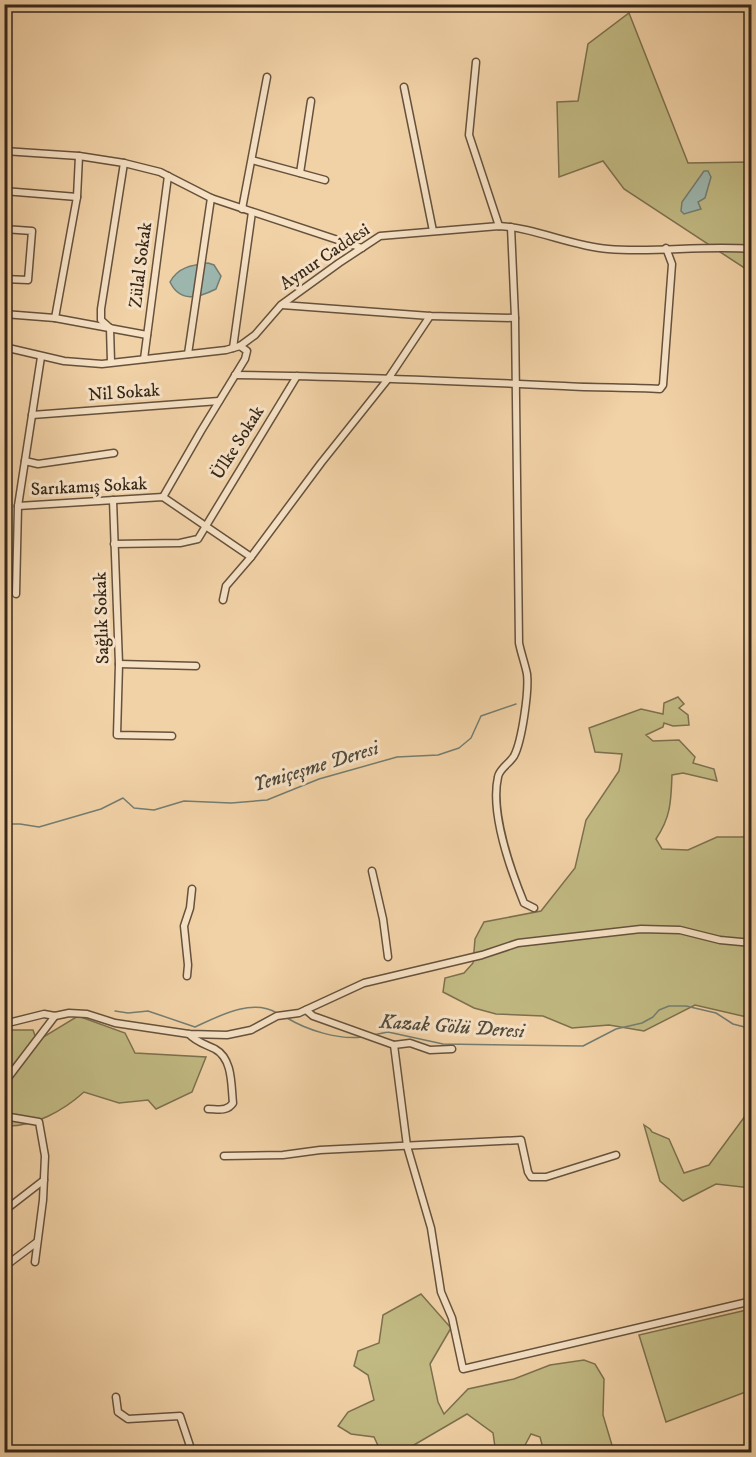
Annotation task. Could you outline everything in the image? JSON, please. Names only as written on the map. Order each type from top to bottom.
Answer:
[{"type":"street","points":[[476,62],[469,135],[499,226]]},
{"type":"street","points":[[242,208],[267,77]]},
{"type":"street","points":[[404,87],[433,231]]},
{"type":"street","points":[[300,173],[311,101]]},
{"type":"street","points":[[4,151],[79,156],[124,163],[160,172],[211,198],[362,248]]},
{"type":"street","points":[[55,318],[77,197],[79,156]]},
{"type":"street","points":[[252,160],[325,180]]},
{"type":"street","points":[[111,362],[110,328],[101,320],[124,163]]},
{"type":"street","name":"Zülal Sokak","points":[[144,358],[168,176]]},
{"type":"street","points":[[4,191],[77,197]]},
{"type":"street","points":[[188,354],[211,198]]},
{"type":"street","points":[[237,347],[252,212]]},
{"type":"street","name":"Aynur Caddesi","points":[[237,347],[255,334],[281,305],[380,236],[499,226],[511,227],[574,244],[609,249],[752,249]]},
{"type":"street","points":[[511,227],[515,318],[519,643],[527,675],[525,713],[514,755],[498,775],[497,792],[498,819],[517,884],[524,903],[534,908]]},
{"type":"street","points":[[4,229],[32,231],[28,280],[4,279]]},
{"type":"street","points":[[235,375],[660,389],[663,385],[672,264],[666,248]]},
{"type":"street","points":[[281,305],[430,316],[515,318]]},
{"type":"street","points":[[4,314],[55,318],[147,335]]},
{"type":"street","points":[[223,600],[226,586],[251,557],[321,463],[388,379],[430,316]]},
{"type":"street","points":[[4,347],[40,357],[102,364],[237,347],[246,351],[245,359],[164,497]]},
{"type":"street","points":[[16,594],[18,506],[40,357]]},
{"type":"street","name":"Ülke Sokak","points":[[206,526],[297,376]]},
{"type":"street","name":"Nil Sokak","points":[[32,416],[219,401]]},
{"type":"street","points":[[25,461],[38,464],[114,453]]},
{"type":"street","name":"Sarıkamış Sokak","points":[[18,506],[164,497],[251,557]]},
{"type":"street","name":"Sağlık Sokak","points":[[113,500],[119,664],[117,735],[172,736]]},
{"type":"street","points":[[114,544],[180,543],[198,539],[206,526]]},
{"type":"street","points":[[119,664],[196,666]]},
{"type":"street","points":[[372,871],[383,919],[388,957]]},
{"type":"street","points":[[187,976],[184,926],[190,908],[192,889]]},
{"type":"street","points":[[4,1024],[44,1014],[55,1016],[87,1014],[115,1023],[189,1034],[227,1035],[251,1030],[278,1016],[299,1013],[364,983],[482,955],[518,943],[640,928],[680,930],[720,940],[752,943]]},
{"type":"street","points":[[306,1010],[322,1019],[394,1045],[410,1043],[430,1050],[452,1049]]},
{"type":"street","points":[[4,1083],[55,1016]]},
{"type":"street","points":[[189,1034],[195,1040],[217,1050],[226,1059],[230,1072],[233,1103],[230,1108],[223,1110],[208,1108]]},
{"type":"street","points":[[394,1045],[406,1146],[430,1228],[441,1292],[452,1318],[463,1369],[752,1301]]},
{"type":"street","points":[[4,1116],[39,1122],[45,1156],[34,1262]]},
{"type":"street","points":[[224,1156],[283,1155],[320,1150],[521,1140],[531,1177],[546,1177],[616,1155]]},
{"type":"street","points":[[4,1211],[44,1180]]},
{"type":"street","points":[[4,1267],[37,1242]]},
{"type":"street","points":[[116,1396],[118,1412],[128,1419],[180,1416],[192,1452]]},
{"type":"shaded area","points":[[629,13],[688,163],[751,162],[751,269],[746,269],[624,189],[603,161],[559,177],[557,102],[578,101],[588,44]]},
{"type":"shaded area","points":[[678,697],[684,704],[679,708],[688,715],[689,725],[673,726],[664,723],[663,727],[646,735],[653,741],[679,740],[695,757],[693,763],[714,769],[717,781],[683,773],[672,775],[669,808],[665,823],[656,839],[662,849],[688,850],[717,837],[743,837],[751,832],[751,1018],[695,1005],[644,1031],[609,1025],[572,1028],[543,1016],[496,1014],[474,1008],[443,992],[445,978],[464,973],[473,963],[475,939],[484,922],[541,911],[575,868],[586,820],[619,771],[622,754],[595,752],[589,728],[641,709],[663,714],[664,703]]},
{"type":"shaded area","points":[[78,1016],[125,1033],[135,1053],[206,1057],[192,1092],[156,1109],[148,1100],[119,1103],[84,1092],[67,1105],[37,1121],[5,1126],[5,1037],[12,1030],[33,1030],[37,1041]]},
{"type":"shaded area","points":[[751,1108],[751,1188],[716,1184],[683,1201],[660,1181],[644,1125],[652,1132],[669,1139],[684,1173],[709,1165]]},
{"type":"shaded area","points":[[421,1294],[451,1328],[430,1364],[438,1402],[444,1414],[468,1389],[514,1379],[550,1365],[584,1360],[595,1364],[604,1379],[603,1415],[614,1452],[544,1452],[540,1437],[531,1434],[524,1447],[495,1447],[493,1433],[467,1414],[402,1452],[381,1452],[374,1437],[351,1434],[338,1426],[348,1412],[374,1400],[368,1375],[354,1366],[358,1351],[379,1343],[383,1315]]},
{"type":"shaded area","points":[[751,1309],[751,1390],[666,1422],[639,1335]]},
{"type":"water","points":[[704,171],[708,171],[711,177],[705,198],[698,202],[701,209],[684,214],[681,211],[682,202]]},
{"type":"water","points":[[208,263],[214,265],[221,276],[216,289],[203,295],[190,297],[174,289],[170,282],[177,273],[191,266]]},
{"type":"waterway","name":"Yeniçeşme Deresi","points":[[4,824],[39,827],[101,809],[123,798],[134,808],[154,810],[184,801],[231,803],[267,800],[319,779],[397,757],[438,755],[459,748],[471,738],[481,716],[516,704]]},
{"type":"waterway","name":"Kazak Gölü Deresi","points":[[373,1035],[388,1032],[443,1044],[583,1046],[616,1029],[642,1023],[653,1017],[659,1010],[669,1006],[686,1006],[716,1013],[733,1024],[752,1029]]},
{"type":"waterway","name":"Kazak Gölü Deresi","points":[[115,1011],[128,1013],[148,1011],[195,1027],[246,1008],[257,1007],[277,1013]]},
{"type":"waterway","name":"Kazak Gölü Deresi","points":[[287,1018],[323,1033],[343,1037],[362,1037]]}]
